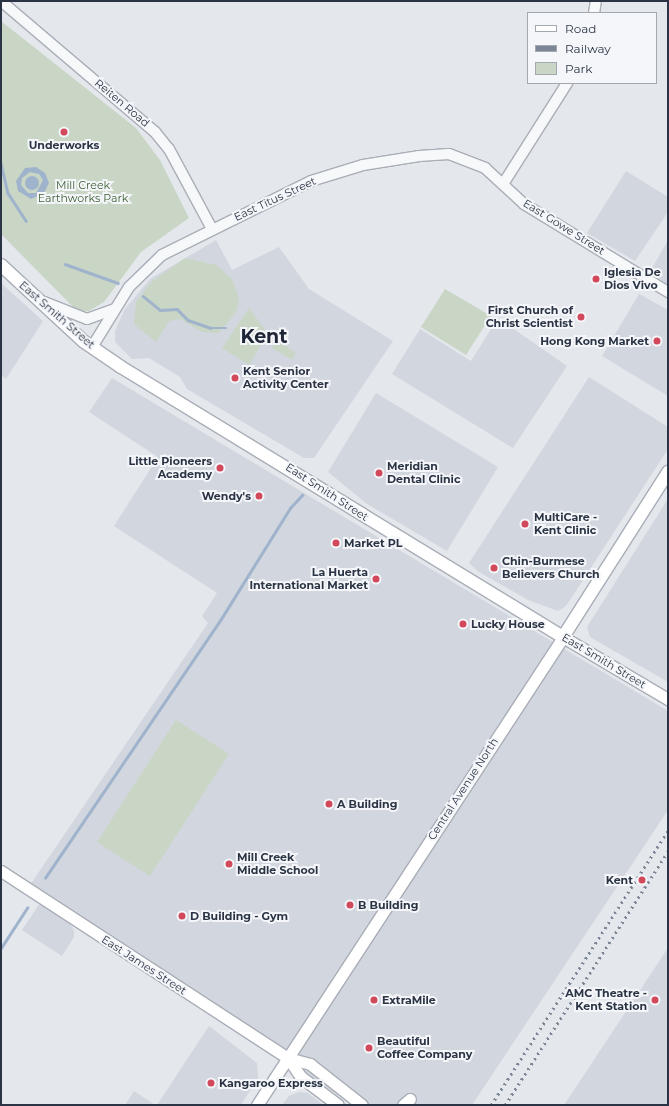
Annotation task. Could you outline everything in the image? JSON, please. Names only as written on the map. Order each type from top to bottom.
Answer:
[{"type":"main road","name":"East Smith Street","points":[[1,265],[36,299],[92,347],[668,699]]},
{"type":"main road","name":"Central Avenue North","points":[[257,1105],[563,636],[668,472]]},
{"type":"main road","name":"East James Street","points":[[1,871],[288,1058],[310,1064],[362,1105]]},
{"type":"main road","name":"East James Street","points":[[288,1058],[301,1077],[338,1105]]},
{"type":"street","points":[[594,12],[596,1]]},
{"type":"street","name":"Reiten Road","points":[[1,2],[155,132],[169,149],[212,229]]},
{"type":"street","points":[[503,184],[566,84]]},
{"type":"street","name":"East Titus Street","points":[[92,347],[116,308],[150,263],[212,229],[311,181],[363,165],[419,156],[449,154],[468,160],[503,184]]},
{"type":"street","name":"East Gowe Street","points":[[503,184],[524,204],[668,292]]},
{"type":"street","points":[[36,299],[87,319],[116,308]]},
{"type":"shaded area","points":[[626,171],[668,197],[668,212],[635,261],[587,233]]},
{"type":"shaded area","points":[[216,240],[232,270],[279,247],[309,289],[393,341],[314,458],[304,458],[187,389],[180,377],[149,358],[132,359],[115,342],[115,331],[125,309],[150,279]]},
{"type":"shaded area","points":[[668,240],[668,285],[650,272]]},
{"type":"shaded area","points":[[1,283],[43,321],[6,379],[1,375]]},
{"type":"shaded area","points":[[639,294],[668,310],[668,396],[602,356]]},
{"type":"shaded area","points":[[498,318],[567,366],[513,448],[392,374],[420,329],[471,361]]},
{"type":"shaded area","points":[[589,377],[668,427],[668,449],[566,606],[558,611],[528,600],[479,572],[469,563]]},
{"type":"shaded area","points":[[112,378],[668,711],[668,810],[472,1105],[353,1105],[28,888],[208,623],[202,616],[217,593],[114,526],[158,457],[89,412]]},
{"type":"shaded area","points":[[376,393],[498,467],[447,551],[367,504],[328,472]]},
{"type":"shaded area","points":[[668,499],[668,682],[590,637],[587,627]]},
{"type":"shaded area","points":[[40,903],[70,923],[74,931],[74,937],[62,956],[22,930]]},
{"type":"shaded area","points":[[668,948],[668,1105],[564,1105]]},
{"type":"shaded area","points":[[209,1026],[257,1063],[258,1078],[241,1105],[157,1105]]},
{"type":"shaded area","points":[[134,1091],[155,1105],[125,1105]]},
{"type":"shaded area","points":[[299,1092],[308,1093],[323,1105],[282,1105],[289,1096]]},
{"type":"green space","name":"Mill Creek Earthworks Park","points":[[1,21],[136,128],[160,160],[189,218],[141,252],[104,302],[89,311],[78,312],[1,234]]},
{"type":"green space","points":[[185,258],[216,265],[232,279],[239,298],[236,312],[219,333],[202,332],[180,319],[169,321],[156,342],[134,324],[136,302],[151,282]]},
{"type":"green space","points":[[445,289],[491,316],[466,355],[421,327]]},
{"type":"green space","points":[[249,308],[268,334],[249,365],[222,348]]},
{"type":"green space","points":[[277,341],[296,353],[292,360],[272,348]]},
{"type":"green space","points":[[176,720],[229,754],[150,876],[97,842]]},
{"type":"water","points":[[36,167],[45,173],[49,183],[44,193],[31,199],[18,191],[16,181],[25,168]],"holes":[[[30,172],[39,174],[43,180],[36,193],[28,193],[21,185],[22,178]]]},
{"type":"water","points":[[32,176],[37,178],[39,183],[37,188],[32,190],[27,188],[25,183],[27,178]]},
{"type":"waterway","points":[[1,163],[8,193],[26,221]]},
{"type":"waterway","points":[[65,264],[118,283]]},
{"type":"waterway","points":[[143,296],[160,310],[177,309],[188,320],[211,328],[226,328]]},
{"type":"waterway","points":[[45,878],[221,619],[290,508],[302,495]]},
{"type":"waterway","points":[[1,948],[27,908]]},
{"type":"railway","points":[[491,1105],[668,830]]},
{"type":"railway","points":[[505,1105],[668,851]]},
{"type":"place","name":"Underworks","points":[[64,132]]},
{"type":"place","name":"Iglesia De Dios Vivo","points":[[596,279]]},
{"type":"place","name":"First Church of Christ Scientist","points":[[581,317]]},
{"type":"place","name":"Hong Kong Market","points":[[657,341]]},
{"type":"place","name":"Kent Senior Activity Center","points":[[235,378]]},
{"type":"place","name":"Little Pioneers Academy","points":[[220,468]]},
{"type":"place","name":"Meridian Dental Clinic","points":[[379,473]]},
{"type":"place","name":"Wendy's","points":[[259,496]]},
{"type":"place","name":"MultiCare - Kent Clinic","points":[[525,524]]},
{"type":"place","name":"Market PL","points":[[336,543]]},
{"type":"place","name":"Chin-Burmese Believers Church","points":[[494,568]]},
{"type":"place","name":"La Huerta International Market","points":[[376,579]]},
{"type":"place","name":"Lucky House","points":[[463,624]]},
{"type":"place","name":"A Building","points":[[329,804]]},
{"type":"place","name":"Mill Creek Middle School","points":[[229,864]]},
{"type":"place","name":"Kent","points":[[642,880]]},
{"type":"place","name":"B Building","points":[[350,905]]},
{"type":"place","name":"D Building - Gym","points":[[182,916]]},
{"type":"place","name":"ExtraMile","points":[[374,1000]]},
{"type":"place","name":"AMC Theatre - Kent Station","points":[[655,1000]]},
{"type":"place","name":"Beautiful Coffee Company","points":[[369,1048]]},
{"type":"place","name":"Kangaroo Express","points":[[211,1083]]},
{"type":"district","name":"Kent","points":[[264,337]]}]
